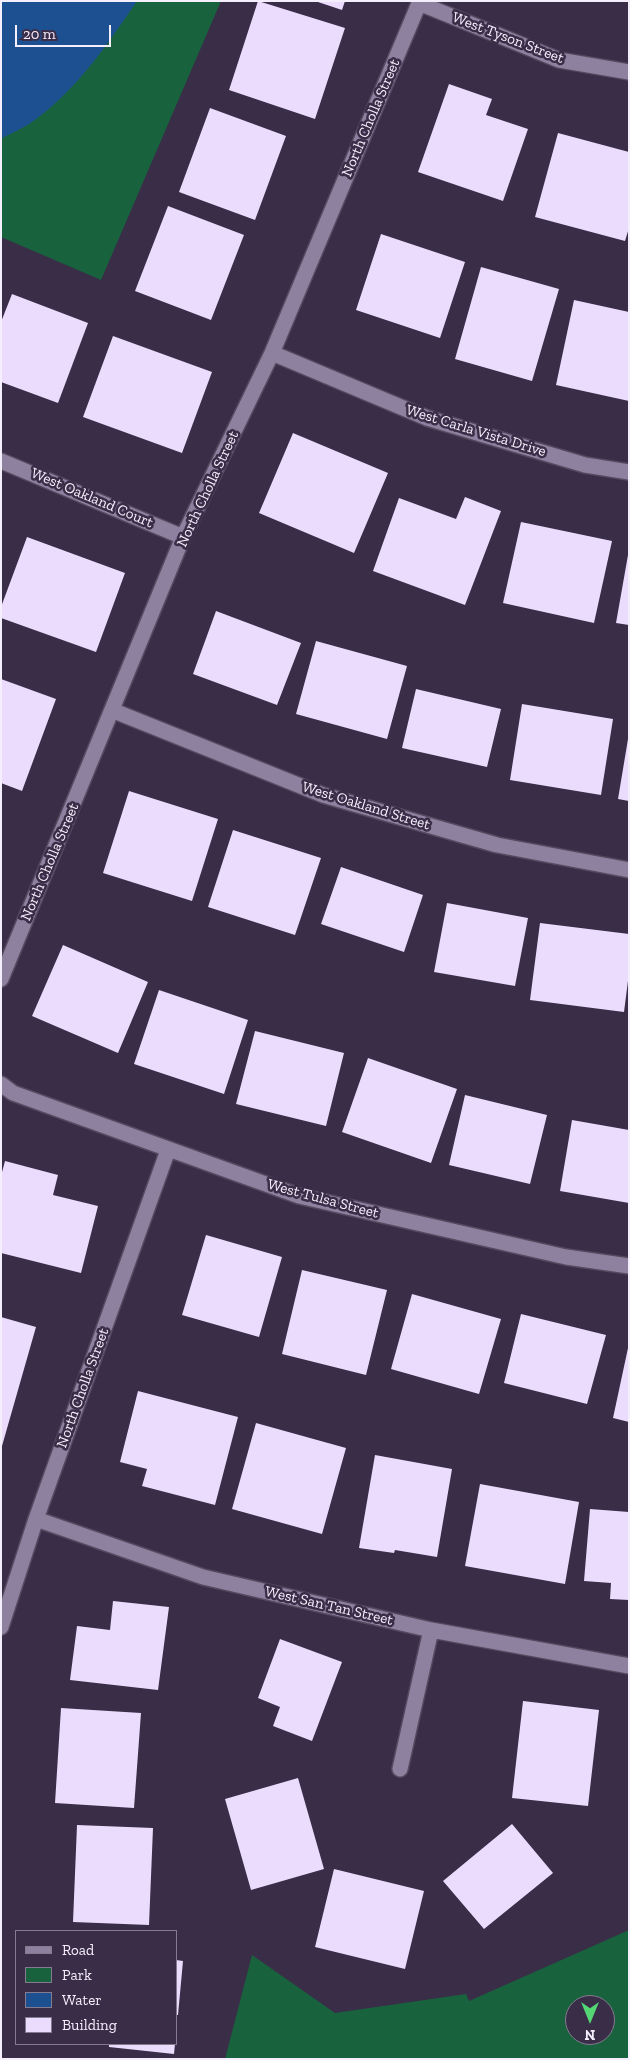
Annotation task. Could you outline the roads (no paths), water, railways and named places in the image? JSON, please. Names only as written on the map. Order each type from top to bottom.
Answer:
[{"type":"street","name":"West Tyson Street","points":[[419,2],[559,60],[629,72]]},
{"type":"street","name":"North Cholla Street","points":[[1,978],[114,711],[184,538],[272,353],[419,2]]},
{"type":"street","name":"West Carla Vista Drive","points":[[272,353],[427,418],[585,464],[629,472]]},
{"type":"street","name":"West Oakland Court","points":[[1,461],[184,538]]},
{"type":"street","name":"West Oakland Street","points":[[114,711],[323,796],[496,845],[629,870]]},
{"type":"street","name":"West Tulsa Street","points":[[1,1084],[13,1093],[299,1196],[566,1257],[629,1266]]},
{"type":"street","name":"North Cholla Street","points":[[1,1627],[36,1519],[168,1150]]},
{"type":"street","name":"West San Tan Street","points":[[36,1519],[203,1576],[431,1630],[629,1666]]},
{"type":"street","points":[[400,1769],[431,1630]]},
{"type":"water","points":[[1,1],[137,1],[77,82],[48,110],[32,122],[1,139]]}]
